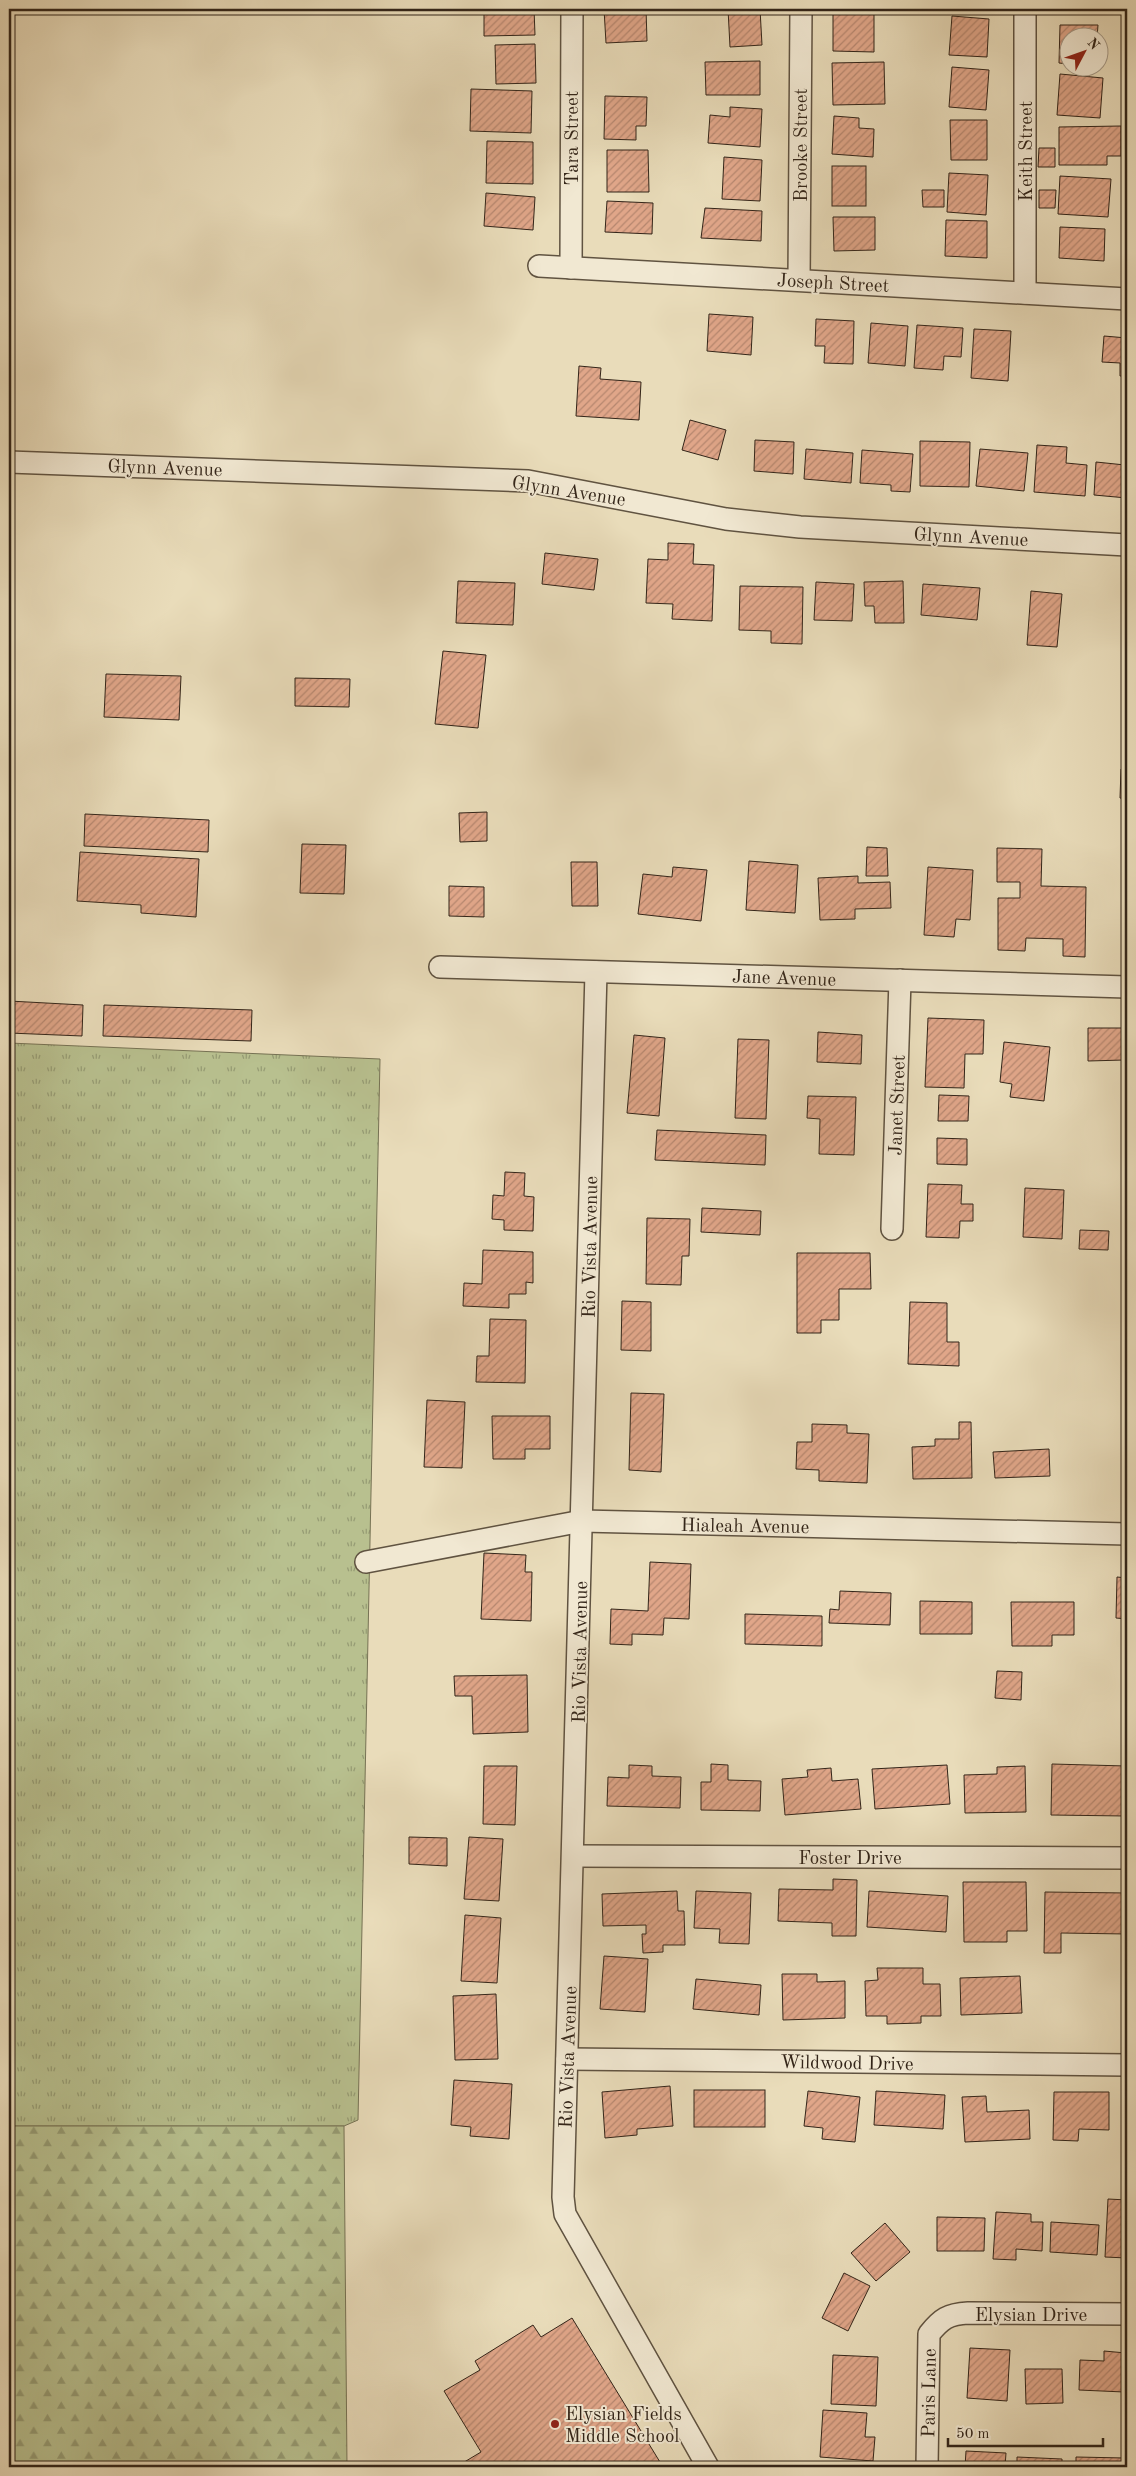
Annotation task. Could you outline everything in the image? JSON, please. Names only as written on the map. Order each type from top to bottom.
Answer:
[{"type":"street","name":"Tara Street","points":[[571,268],[572,9]]},
{"type":"street","name":"Brooke Street","points":[[799,280],[801,9]]},
{"type":"street","name":"Keith Street","points":[[1024,293],[1025,9]]},
{"type":"street","name":"Joseph Street","points":[[539,266],[1127,299]]},
{"type":"street","name":"Glynn Avenue","points":[[9,462],[528,481],[735,520],[800,526],[1127,545]]},
{"type":"street","name":"Jane Avenue","points":[[440,967],[1127,987]]},
{"type":"street","name":"Rio Vista Avenue","points":[[596,972],[574,1856],[563,2196],[566,2214],[708,2467]]},
{"type":"street","name":"Janet Street","points":[[892,1229],[900,980]]},
{"type":"street","name":"Hialeah Avenue","points":[[366,1562],[582,1521],[1127,1534]]},
{"type":"street","name":"Foster Drive","points":[[574,1856],[1127,1858]]},
{"type":"street","name":"Wildwood Drive","points":[[567,2059],[1127,2065]]},
{"type":"street","name":"Elysian Drive","points":[[938,2323],[952,2314],[1127,2314]]},
{"type":"street","name":"Paris Lane","points":[[927,2467],[929,2334],[938,2323]]},
{"type":"green space","points":[[9,1043],[380,1059],[358,2120],[344,2126],[9,2126]]},
{"type":"green space","points":[[9,2126],[344,2126],[347,2467],[9,2467]]},
{"type":"building","points":[[484,9],[534,9],[535,35],[484,36]]},
{"type":"building","points":[[604,9],[646,9],[647,41],[606,43]]},
{"type":"building","points":[[728,9],[760,9],[762,45],[730,47]]},
{"type":"building","points":[[1059,9],[1103,9],[1103,12],[1059,11]]},
{"type":"building","points":[[833,12],[874,13],[874,52],[833,51]]},
{"type":"building","points":[[952,16],[989,19],[987,57],[949,55]]},
{"type":"building","points":[[1060,25],[1098,25],[1098,28],[1060,28]]},
{"type":"building","points":[[535,44],[536,83],[496,84],[495,45]]},
{"type":"building","points":[[760,61],[760,95],[706,95],[705,62]]},
{"type":"building","points":[[884,62],[885,104],[833,105],[832,63]]},
{"type":"building","points":[[952,67],[989,70],[986,110],[949,107]]},
{"type":"building","points":[[1060,78],[1103,78],[1100,118],[1057,115]]},
{"type":"building","points":[[471,89],[532,91],[531,133],[470,131]]},
{"type":"building","points":[[605,96],[647,97],[646,126],[636,126],[636,140],[604,139]]},
{"type":"building","points":[[730,107],[762,109],[760,147],[708,143],[710,115],[730,117]]},
{"type":"building","points":[[834,116],[859,118],[859,128],[874,129],[873,157],[832,154]]},
{"type":"building","points":[[950,120],[987,120],[987,160],[951,160]]},
{"type":"building","points":[[1121,126],[1121,156],[1107,156],[1107,165],[1059,165],[1059,127]]},
{"type":"building","points":[[487,141],[533,142],[533,184],[486,183]]},
{"type":"building","points":[[1039,148],[1055,148],[1055,167],[1038,167]]},
{"type":"building","points":[[607,150],[648,150],[649,192],[607,192]]},
{"type":"building","points":[[724,157],[762,160],[760,201],[722,199]]},
{"type":"building","points":[[832,166],[866,166],[866,206],[832,206]]},
{"type":"building","points":[[949,173],[988,175],[986,215],[947,212]]},
{"type":"building","points":[[1060,176],[1111,179],[1108,217],[1058,214]]},
{"type":"building","points":[[922,190],[944,190],[944,207],[923,207]]},
{"type":"building","points":[[1039,190],[1056,190],[1055,208],[1039,208]]},
{"type":"building","points":[[486,193],[535,197],[533,230],[484,226]]},
{"type":"building","points":[[607,201],[653,203],[652,234],[605,232]]},
{"type":"building","points":[[705,208],[762,211],[761,241],[701,238]]},
{"type":"building","points":[[833,217],[875,217],[875,250],[834,251]]},
{"type":"building","points":[[946,220],[987,221],[987,258],[945,256]]},
{"type":"building","points":[[1060,227],[1105,229],[1104,261],[1059,258]]},
{"type":"building","points":[[709,314],[753,317],[751,355],[707,351]]},
{"type":"building","points":[[816,319],[854,321],[853,364],[824,363],[825,346],[815,346]]},
{"type":"building","points":[[871,323],[908,326],[905,366],[868,363]]},
{"type":"building","points":[[917,325],[963,328],[961,357],[944,356],[943,370],[914,368]]},
{"type":"building","points":[[974,329],[1011,331],[1008,381],[971,378]]},
{"type":"building","points":[[1104,336],[1127,338],[1127,376],[1120,376],[1120,363],[1102,362]]},
{"type":"building","points":[[579,366],[601,368],[600,379],[641,382],[639,420],[576,416]]},
{"type":"building","points":[[690,420],[726,430],[718,460],[682,450]]},
{"type":"building","points":[[1127,435],[1127,498],[1094,495],[1096,462],[1125,465]]},
{"type":"building","points":[[755,440],[794,442],[793,474],[754,471]]},
{"type":"building","points":[[920,441],[970,442],[969,487],[920,486]]},
{"type":"building","points":[[1037,445],[1067,447],[1066,463],[1087,465],[1085,496],[1034,492]]},
{"type":"building","points":[[806,449],[853,453],[851,483],[804,479]]},
{"type":"building","points":[[980,449],[1028,453],[1024,491],[976,486]]},
{"type":"building","points":[[862,450],[913,454],[910,492],[891,491],[891,485],[860,483]]},
{"type":"building","points":[[668,543],[694,544],[693,564],[714,565],[712,621],[672,619],[673,604],[646,603],[648,559],[668,560]]},
{"type":"building","points":[[545,553],[598,559],[594,590],[542,584]]},
{"type":"building","points":[[458,581],[515,583],[513,625],[456,623]]},
{"type":"building","points":[[903,581],[904,623],[875,623],[874,606],[865,606],[864,582]]},
{"type":"building","points":[[816,582],[854,584],[852,621],[814,620]]},
{"type":"building","points":[[923,584],[980,588],[977,620],[921,615]]},
{"type":"building","points":[[740,586],[803,587],[802,644],[771,643],[771,631],[739,630]]},
{"type":"building","points":[[1031,591],[1062,594],[1057,647],[1027,645]]},
{"type":"building","points":[[443,651],[486,655],[478,728],[435,724]]},
{"type":"building","points":[[106,674],[181,676],[179,720],[104,717]]},
{"type":"building","points":[[295,678],[350,679],[349,707],[295,706]]},
{"type":"building","points":[[1121,769],[1127,769],[1127,799],[1120,798]]},
{"type":"building","points":[[487,812],[487,841],[460,842],[459,813]]},
{"type":"building","points":[[85,814],[209,820],[208,852],[84,846]]},
{"type":"building","points":[[302,844],[346,845],[344,894],[300,893]]},
{"type":"building","points":[[867,847],[887,848],[888,876],[866,876]]},
{"type":"building","points":[[997,848],[1042,849],[1041,886],[1086,887],[1085,957],[1063,956],[1063,939],[1026,938],[1025,951],[998,950],[998,898],[1020,898],[1020,882],[997,882]]},
{"type":"building","points":[[80,852],[199,859],[196,917],[141,913],[141,905],[77,901]]},
{"type":"building","points":[[749,861],[798,865],[795,913],[746,910]]},
{"type":"building","points":[[571,862],[597,862],[598,906],[572,906]]},
{"type":"building","points":[[673,867],[707,870],[701,921],[638,914],[643,874],[672,877]]},
{"type":"building","points":[[928,867],[973,870],[970,920],[956,919],[954,937],[924,935]]},
{"type":"building","points":[[858,876],[858,883],[890,882],[891,908],[855,909],[855,919],[820,920],[818,878]]},
{"type":"building","points":[[449,886],[484,887],[484,917],[449,916]]},
{"type":"building","points":[[9,1001],[83,1005],[82,1036],[9,1033]]},
{"type":"building","points":[[104,1005],[252,1010],[251,1041],[103,1036]]},
{"type":"building","points":[[928,1018],[984,1020],[983,1054],[965,1054],[964,1088],[925,1087]]},
{"type":"building","points":[[1088,1028],[1124,1028],[1124,1060],[1088,1061]]},
{"type":"building","points":[[818,1032],[862,1035],[861,1064],[817,1062]]},
{"type":"building","points":[[634,1035],[665,1038],[659,1116],[627,1113]]},
{"type":"building","points":[[738,1039],[769,1040],[766,1119],[735,1118]]},
{"type":"building","points":[[1004,1042],[1050,1047],[1044,1101],[1010,1097],[1012,1084],[1000,1082]]},
{"type":"building","points":[[939,1095],[969,1096],[968,1121],[938,1121]]},
{"type":"building","points":[[808,1096],[856,1097],[854,1155],[819,1154],[820,1119],[807,1118]]},
{"type":"building","points":[[657,1130],[766,1135],[765,1165],[655,1160]]},
{"type":"building","points":[[937,1138],[967,1139],[967,1165],[937,1164]]},
{"type":"building","points":[[505,1172],[525,1173],[524,1196],[534,1197],[533,1231],[504,1230],[504,1220],[492,1219],[493,1195],[504,1196]]},
{"type":"building","points":[[928,1184],[962,1185],[961,1204],[973,1204],[973,1221],[960,1221],[959,1238],[926,1237]]},
{"type":"building","points":[[1025,1188],[1064,1190],[1062,1239],[1023,1237]]},
{"type":"building","points":[[702,1208],[761,1211],[760,1235],[701,1232]]},
{"type":"building","points":[[647,1218],[690,1219],[689,1256],[682,1256],[681,1285],[646,1284]]},
{"type":"building","points":[[1080,1230],[1109,1231],[1108,1250],[1079,1249]]},
{"type":"building","points":[[483,1250],[533,1252],[533,1283],[526,1282],[526,1294],[509,1294],[509,1308],[463,1306],[464,1283],[482,1284]]},
{"type":"building","points":[[797,1253],[870,1253],[871,1289],[839,1289],[839,1320],[821,1320],[821,1333],[797,1333]]},
{"type":"building","points":[[622,1301],[651,1302],[651,1351],[621,1350]]},
{"type":"building","points":[[910,1302],[947,1303],[947,1342],[959,1342],[959,1366],[908,1364]]},
{"type":"building","points":[[490,1319],[526,1320],[525,1383],[476,1382],[477,1356],[489,1356]]},
{"type":"building","points":[[631,1393],[664,1394],[661,1472],[629,1470]]},
{"type":"building","points":[[427,1400],[465,1402],[462,1468],[424,1467]]},
{"type":"building","points":[[492,1416],[550,1416],[550,1449],[525,1449],[525,1459],[493,1459]]},
{"type":"building","points":[[959,1422],[971,1422],[972,1478],[913,1479],[912,1447],[935,1446],[935,1439],[959,1439]]},
{"type":"building","points":[[812,1424],[847,1425],[847,1433],[869,1434],[867,1483],[819,1481],[819,1470],[796,1469],[797,1442],[812,1442]]},
{"type":"building","points":[[1049,1449],[1050,1476],[995,1478],[993,1452]]},
{"type":"building","points":[[484,1553],[526,1555],[525,1572],[532,1572],[531,1621],[481,1619]]},
{"type":"building","points":[[650,1562],[691,1564],[689,1619],[664,1618],[663,1635],[632,1634],[632,1645],[610,1644],[611,1609],[648,1611]]},
{"type":"building","points":[[1117,1577],[1127,1578],[1127,1619],[1116,1618]]},
{"type":"building","points":[[840,1591],[891,1593],[890,1625],[829,1623],[830,1609],[839,1610]]},
{"type":"building","points":[[920,1601],[972,1602],[972,1634],[920,1634]]},
{"type":"building","points":[[1011,1602],[1074,1602],[1074,1635],[1052,1635],[1052,1646],[1012,1646]]},
{"type":"building","points":[[745,1614],[822,1616],[822,1646],[745,1644]]},
{"type":"building","points":[[997,1671],[1022,1672],[1021,1700],[995,1698]]},
{"type":"building","points":[[527,1675],[528,1732],[473,1734],[472,1696],[455,1696],[454,1676]]},
{"type":"building","points":[[711,1764],[728,1765],[728,1780],[761,1781],[760,1811],[701,1810],[701,1782],[711,1782]]},
{"type":"building","points":[[1052,1764],[1126,1766],[1125,1816],[1051,1815]]},
{"type":"building","points":[[629,1765],[652,1766],[652,1776],[681,1777],[680,1808],[607,1806],[608,1777],[629,1778]]},
{"type":"building","points":[[947,1765],[950,1804],[875,1809],[872,1769]]},
{"type":"building","points":[[484,1766],[517,1766],[515,1825],[483,1824]]},
{"type":"building","points":[[1025,1766],[1026,1812],[965,1813],[964,1775],[997,1774],[997,1767]]},
{"type":"building","points":[[831,1768],[832,1781],[858,1779],[861,1809],[785,1815],[782,1779],[808,1777],[807,1770]]},
{"type":"building","points":[[409,1837],[447,1838],[447,1866],[409,1864]]},
{"type":"building","points":[[469,1837],[503,1839],[499,1901],[464,1899]]},
{"type":"building","points":[[833,1879],[857,1880],[856,1936],[832,1936],[832,1923],[778,1921],[779,1889],[833,1890]]},
{"type":"building","points":[[963,1882],[1026,1882],[1027,1931],[1007,1931],[1007,1942],[964,1942]]},
{"type":"building","points":[[677,1891],[678,1911],[684,1911],[685,1945],[663,1945],[663,1952],[643,1953],[642,1934],[646,1934],[646,1925],[603,1926],[602,1894]]},
{"type":"building","points":[[696,1891],[751,1893],[749,1944],[719,1943],[720,1929],[694,1928]]},
{"type":"building","points":[[869,1891],[948,1896],[946,1932],[867,1927]]},
{"type":"building","points":[[1045,1892],[1127,1893],[1126,1934],[1061,1933],[1061,1953],[1044,1953]]},
{"type":"building","points":[[465,1915],[501,1918],[497,1983],[461,1981]]},
{"type":"building","points":[[604,1956],[648,1959],[645,2012],[600,2009]]},
{"type":"building","points":[[877,1968],[923,1968],[923,1984],[940,1984],[941,2016],[921,2016],[921,2023],[887,2024],[887,2016],[866,2016],[865,1981],[878,1980]]},
{"type":"building","points":[[782,1974],[817,1974],[817,1982],[845,1981],[845,2018],[783,2020]]},
{"type":"building","points":[[1020,1976],[1022,2013],[961,2015],[960,1978]]},
{"type":"building","points":[[696,1979],[761,1985],[759,2015],[693,2009]]},
{"type":"building","points":[[496,1994],[498,2059],[455,2060],[453,1996]]},
{"type":"building","points":[[454,2080],[512,2084],[509,2139],[470,2136],[471,2127],[451,2125]]},
{"type":"building","points":[[670,2086],[673,2126],[637,2129],[637,2135],[605,2138],[602,2092]]},
{"type":"building","points":[[694,2090],[765,2090],[765,2127],[694,2127]]},
{"type":"building","points":[[808,2091],[860,2097],[855,2142],[822,2139],[823,2128],[804,2126]]},
{"type":"building","points":[[876,2091],[945,2095],[943,2129],[874,2125]]},
{"type":"building","points":[[1054,2092],[1109,2092],[1109,2130],[1079,2129],[1078,2141],[1053,2140]]},
{"type":"building","points":[[986,2096],[987,2112],[1029,2110],[1030,2139],[965,2142],[962,2097]]},
{"type":"building","points":[[1108,2199],[1127,2200],[1127,2258],[1105,2257]]},
{"type":"building","points":[[996,2212],[1031,2214],[1031,2222],[1043,2222],[1042,2251],[1016,2249],[1016,2260],[993,2259]]},
{"type":"building","points":[[937,2217],[985,2218],[984,2251],[937,2251]]},
{"type":"building","points":[[1051,2222],[1099,2225],[1097,2255],[1050,2252]]},
{"type":"building","points":[[885,2223],[910,2252],[876,2281],[851,2253]]},
{"type":"building","points":[[844,2273],[870,2286],[848,2331],[822,2318]]},
{"type":"building","points":[[572,2318],[663,2467],[456,2467],[481,2452],[444,2391],[480,2370],[475,2361],[533,2325],[541,2337]]},
{"type":"building","points":[[970,2348],[1010,2350],[1007,2401],[967,2398]]},
{"type":"building","points":[[1104,2351],[1126,2353],[1124,2392],[1079,2390],[1080,2360],[1104,2361]]},
{"type":"building","points":[[833,2355],[878,2357],[876,2406],[831,2404]]},
{"type":"building","points":[[1025,2369],[1062,2369],[1063,2403],[1026,2404]]},
{"type":"building","points":[[823,2410],[867,2413],[865,2437],[875,2437],[873,2461],[820,2457]]},
{"type":"building","points":[[966,2451],[1006,2453],[1005,2467],[965,2467]]},
{"type":"building","points":[[1017,2457],[1062,2459],[1062,2467],[1017,2467]]},
{"type":"building","points":[[1076,2457],[1125,2458],[1125,2467],[1076,2467]]},
{"type":"place","name":"Elysian Fields Middle School","points":[[555,2424]]}]
